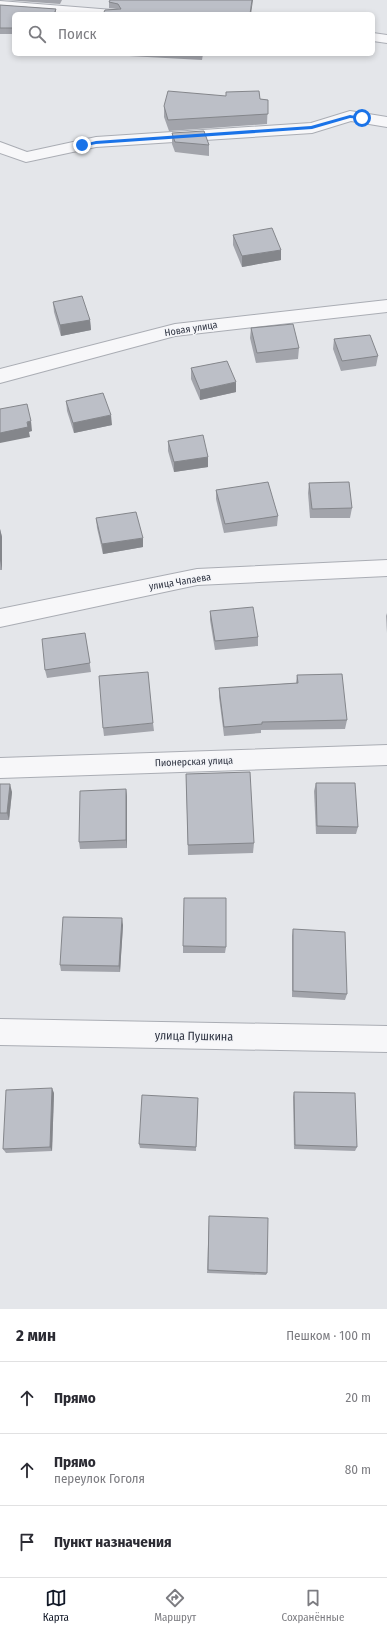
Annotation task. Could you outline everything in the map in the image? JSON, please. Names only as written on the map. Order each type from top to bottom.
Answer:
[{"type":"street","points":[[1,8],[76,12]]},
{"type":"street","points":[[375,38],[387,39]]},
{"type":"street","points":[[0,164],[96,142],[312,128],[350,116],[387,122]]},
{"type":"street","points":[[0,147],[26,157]]},
{"type":"street","name":"Новая улица","points":[[0,376],[175,330],[387,306]]},
{"type":"street","name":"улица Чапаева","points":[[0,618],[197,577],[387,568]]},
{"type":"street","name":"Пионерская улица","points":[[0,768],[387,756]]},
{"type":"street","name":"улица Пушкина","points":[[0,1032],[387,1039]]},
{"type":"building","points":[[110,0],[252,0],[250,12],[104,12],[105,10],[121,9],[118,4],[109,2]]},
{"type":"building","points":[[0,5],[56,9],[55,12],[12,12],[12,28],[0,28]]},
{"type":"building","points":[[168,91],[226,96],[226,92],[259,91],[260,99],[268,100],[268,114],[168,120],[164,106]]},
{"type":"building","points":[[204,131],[209,145],[175,142],[172,133]]},
{"type":"building","points":[[272,228],[281,250],[242,256],[233,235]]},
{"type":"building","points":[[82,296],[90,320],[60,325],[53,302]]},
{"type":"building","points":[[293,324],[299,348],[257,353],[251,328]]},
{"type":"building","points":[[370,335],[378,356],[342,361],[334,339]]},
{"type":"building","points":[[227,361],[236,382],[200,390],[191,368]]},
{"type":"building","points":[[103,393],[111,415],[73,423],[66,401]]},
{"type":"building","points":[[27,404],[31,421],[27,422],[28,427],[0,433],[0,409]]},
{"type":"building","points":[[203,435],[208,457],[174,462],[168,441]]},
{"type":"building","points":[[268,482],[278,516],[225,524],[216,490]]},
{"type":"building","points":[[349,482],[352,508],[312,509],[309,483]]},
{"type":"building","points":[[136,512],[143,538],[102,544],[96,518]]},
{"type":"building","points":[[253,607],[258,637],[215,641],[210,611]]},
{"type":"building","points":[[85,633],[90,663],[45,670],[42,639]]},
{"type":"building","points":[[148,672],[153,723],[103,728],[99,676]]},
{"type":"building","points":[[342,674],[347,720],[262,722],[262,724],[224,727],[219,688],[298,683],[297,675]]},
{"type":"building","points":[[250,772],[254,843],[188,845],[186,774]]},
{"type":"building","points":[[316,783],[355,783],[358,827],[317,826]]},
{"type":"building","points":[[0,784],[10,784],[7,813],[0,813]]},
{"type":"building","points":[[126,789],[126,840],[79,842],[80,791]]},
{"type":"building","points":[[184,898],[226,898],[226,947],[183,946]]},
{"type":"building","points":[[63,917],[122,918],[119,966],[60,965]]},
{"type":"building","points":[[293,929],[345,932],[347,994],[293,991]]},
{"type":"building","points":[[52,1088],[50,1147],[3,1149],[6,1090]]},
{"type":"building","points":[[294,1092],[355,1093],[357,1147],[295,1145]]},
{"type":"building","points":[[142,1095],[198,1098],[196,1147],[139,1144]]},
{"type":"building","points":[[209,1216],[268,1218],[267,1273],[208,1270]]},
{"type":"route","points":[[82,145],[96,142],[312,128],[350,116],[362,118]]}]
